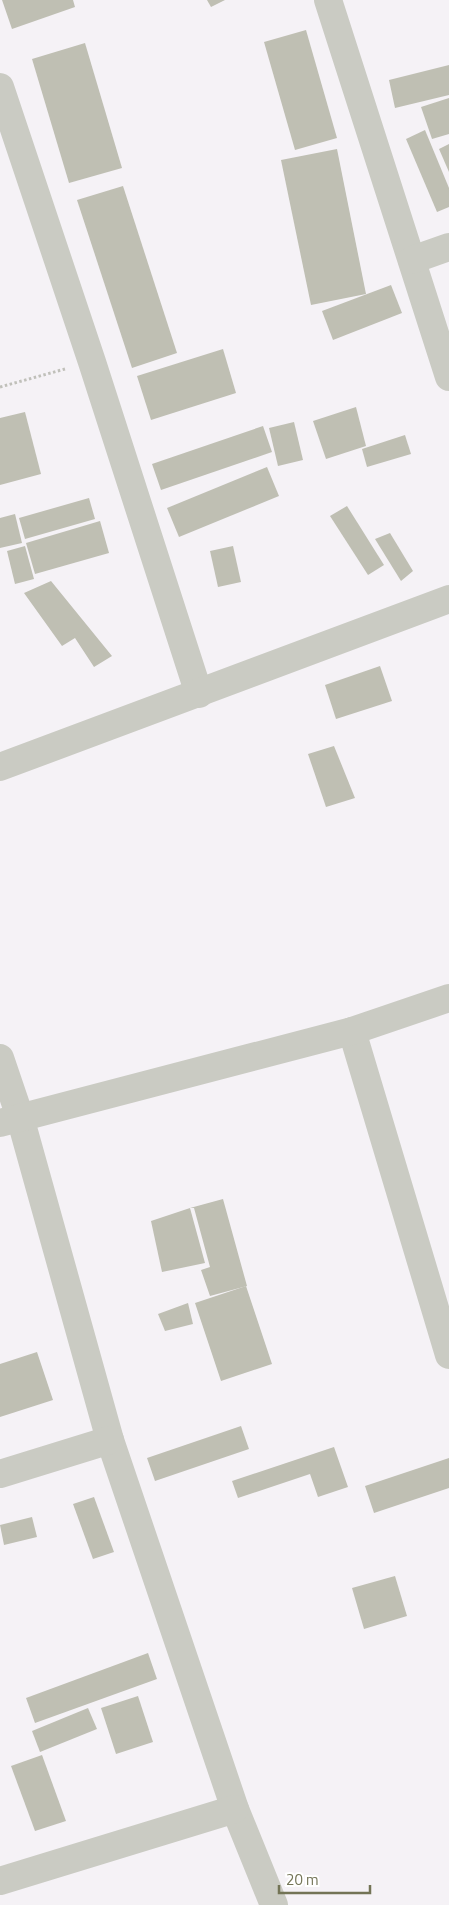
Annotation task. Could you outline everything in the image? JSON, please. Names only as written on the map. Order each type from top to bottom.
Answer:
[{"type":"street","points":[[328,0],[449,376]]},
{"type":"street","points":[[0,87],[92,362],[199,694]]},
{"type":"street","points":[[412,260],[449,246]]},
{"type":"street","points":[[0,767],[449,599]]},
{"type":"street","points":[[10,1120],[352,1031],[449,998]]},
{"type":"street","points":[[352,1031],[448,1352]]},
{"type":"street","points":[[0,1058],[10,1120],[110,1440],[235,1809],[274,1905]]},
{"type":"street","points":[[0,1474],[110,1440]]},
{"type":"street","points":[[0,1881],[235,1809]]},
{"type":"path","points":[[0,387],[92,362]]},
{"type":"building","points":[[2,0],[73,0],[75,7],[12,29]]},
{"type":"building","points":[[207,0],[225,0],[211,7]]},
{"type":"building","points":[[306,30],[337,138],[295,150],[264,42]]},
{"type":"building","points":[[85,43],[122,168],[69,183],[32,59]]},
{"type":"building","points":[[449,65],[449,95],[395,108],[389,80]]},
{"type":"building","points":[[449,98],[449,134],[432,139],[421,107]]},
{"type":"building","points":[[425,130],[449,188],[449,207],[437,212],[406,139]]},
{"type":"building","points":[[449,144],[449,172],[439,149]]},
{"type":"building","points":[[337,149],[366,294],[311,305],[281,160]]},
{"type":"building","points":[[123,186],[177,353],[132,368],[77,200]]},
{"type":"building","points":[[391,285],[402,313],[333,340],[322,311]]},
{"type":"building","points":[[223,349],[236,393],[151,420],[137,376]]},
{"type":"building","points":[[356,407],[366,446],[326,459],[313,421]]},
{"type":"building","points":[[25,412],[41,474],[0,485],[0,418]]},
{"type":"building","points":[[294,422],[303,460],[278,466],[269,428]]},
{"type":"building","points":[[263,426],[272,452],[161,490],[152,464]]},
{"type":"building","points":[[405,435],[411,454],[367,467],[362,449]]},
{"type":"building","points":[[267,467],[279,496],[179,537],[167,508]]},
{"type":"building","points":[[89,498],[95,519],[25,539],[19,518]]},
{"type":"building","points":[[347,506],[384,565],[368,575],[330,516]]},
{"type":"building","points":[[15,514],[22,543],[0,548],[0,518]]},
{"type":"building","points":[[100,521],[109,553],[35,574],[26,543]]},
{"type":"building","points":[[390,533],[413,571],[401,581],[375,539]]},
{"type":"building","points":[[25,546],[34,579],[15,584],[7,551]]},
{"type":"building","points":[[233,546],[241,582],[218,587],[210,551]]},
{"type":"building","points":[[51,581],[112,656],[94,667],[75,638],[62,646],[24,593]]},
{"type":"building","points":[[380,666],[392,701],[336,719],[325,685]]},
{"type":"building","points":[[334,746],[355,798],[326,807],[308,754]]},
{"type":"building","points":[[223,1199],[247,1286],[210,1296],[201,1270],[210,1267],[194,1208],[190,1208]]},
{"type":"building","points":[[190,1208],[205,1263],[162,1272],[151,1221]]},
{"type":"building","points":[[246,1286],[272,1364],[221,1381],[195,1303]]},
{"type":"building","points":[[188,1303],[193,1324],[165,1331],[158,1314]]},
{"type":"building","points":[[37,1352],[53,1400],[0,1417],[0,1364]]},
{"type":"building","points":[[241,1426],[249,1449],[155,1481],[147,1458]]},
{"type":"building","points":[[334,1447],[348,1487],[318,1497],[310,1474],[238,1498],[232,1481]]},
{"type":"building","points":[[449,1458],[449,1488],[374,1513],[365,1486]]},
{"type":"building","points":[[94,1497],[114,1552],[93,1559],[73,1504]]},
{"type":"building","points":[[32,1517],[37,1537],[4,1545],[0,1525]]},
{"type":"building","points":[[395,1576],[407,1616],[364,1629],[352,1588]]},
{"type":"building","points":[[148,1653],[157,1679],[35,1723],[26,1698]]},
{"type":"building","points":[[138,1696],[153,1742],[116,1754],[101,1708]]},
{"type":"building","points":[[88,1708],[97,1729],[40,1752],[32,1731]]},
{"type":"building","points":[[42,1755],[66,1821],[35,1831],[11,1766]]}]
